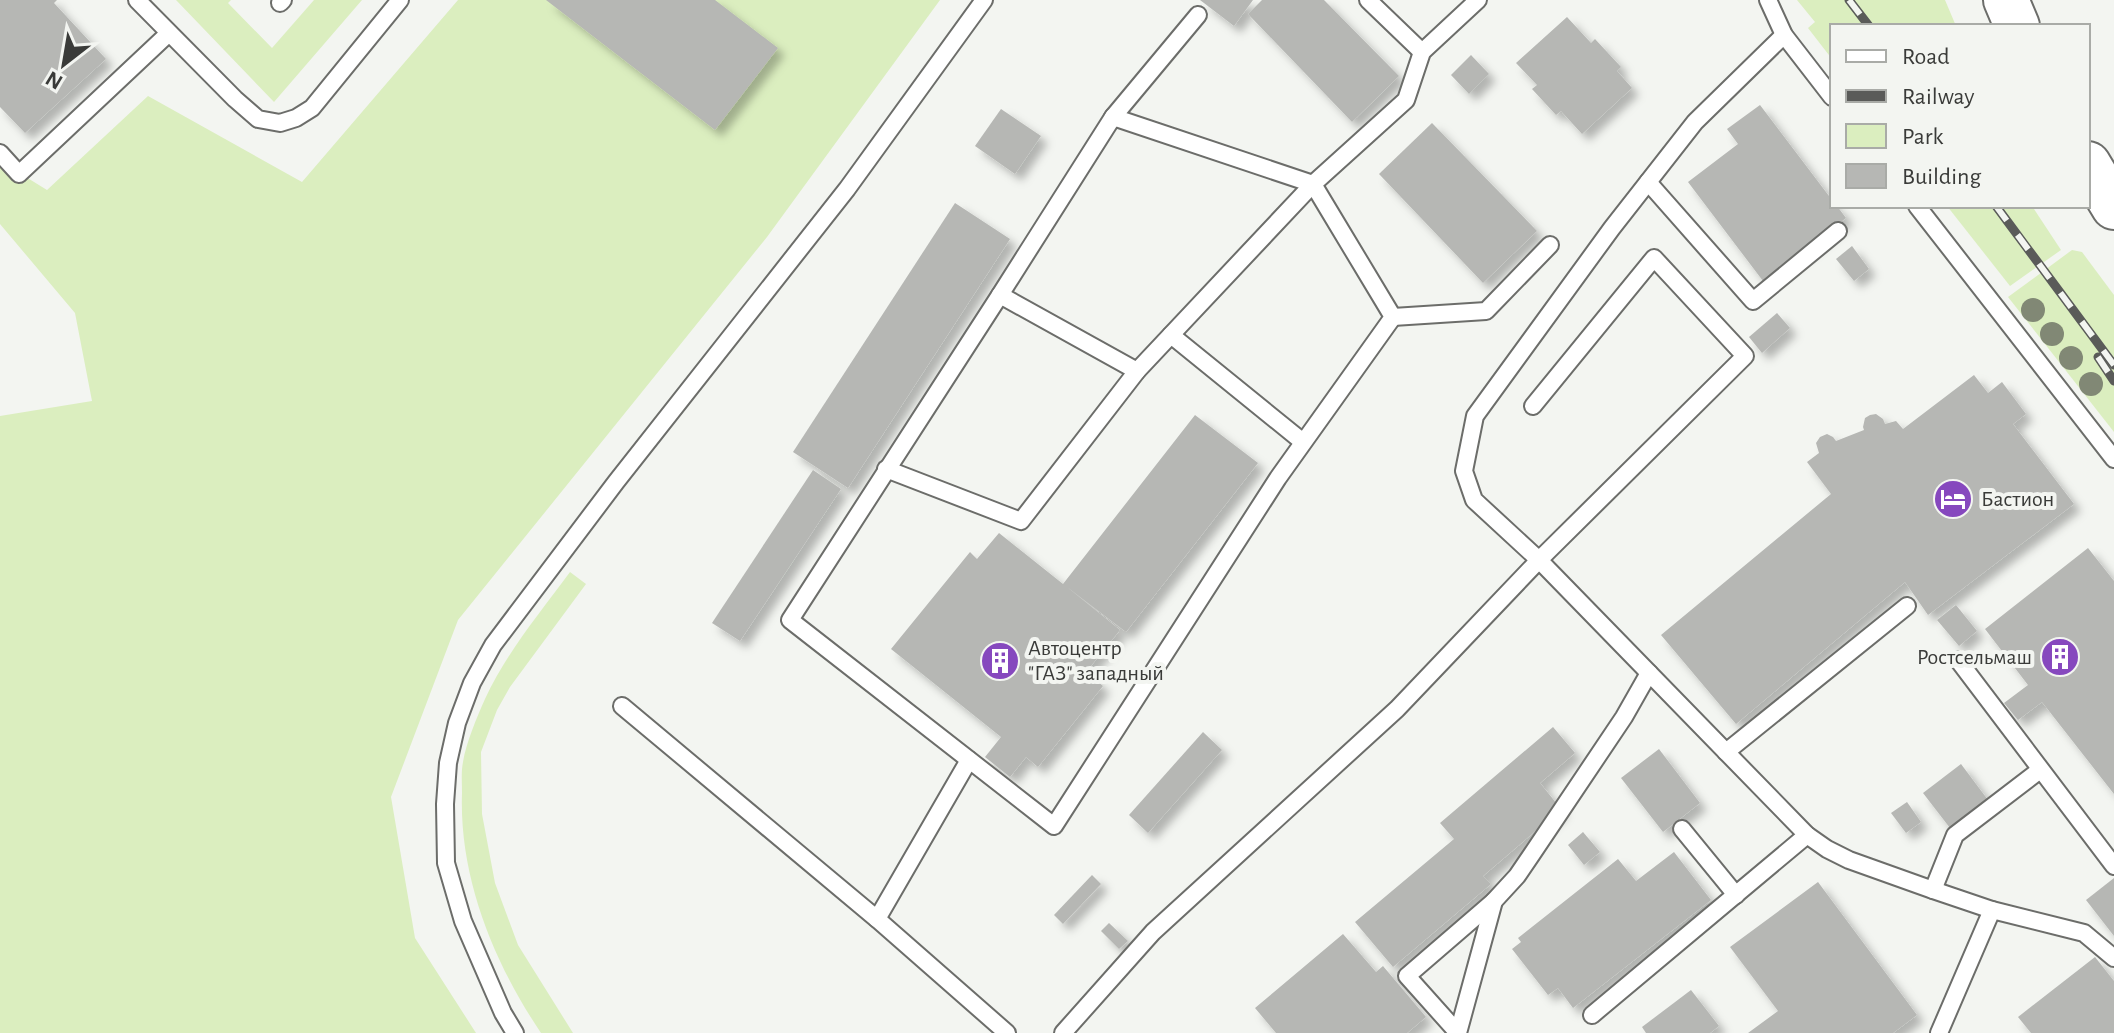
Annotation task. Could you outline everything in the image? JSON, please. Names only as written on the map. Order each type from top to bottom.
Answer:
[{"type":"main road","points":[[2006,0],[2016,24]]},
{"type":"main road","points":[[2090,167],[2114,207]]},
{"type":"lane","points":[[137,0],[258,119],[280,123],[312,108],[400,0]]},
{"type":"lane","points":[[515,1033],[503,1013],[463,921],[446,863],[448,763],[457,723],[472,683],[493,645],[616,482],[847,189],[984,0]]},
{"type":"lane","points":[[1368,0],[1422,52]]},
{"type":"lane","points":[[886,469],[1021,521],[1137,371],[1313,184],[1406,100],[1422,52],[1478,0]]},
{"type":"lane","points":[[1768,0],[1784,35],[1830,94]]},
{"type":"lane","points":[[1198,15],[1113,117],[790,620],[1054,826],[1278,478],[1393,317]]},
{"type":"lane","points":[[0,153],[19,174],[169,33]]},
{"type":"lane","points":[[1784,35],[1695,122],[1612,228],[1475,416],[1464,471],[1474,500],[1539,560],[1807,835],[1849,860],[1933,890],[1992,910],[2084,933],[2114,958]]},
{"type":"lane","points":[[1113,117],[1313,184],[1393,317]]},
{"type":"lane","points":[[1648,182],[1753,301],[1838,231]]},
{"type":"lane","points":[[1919,208],[2114,459]]},
{"type":"lane","points":[[1393,317],[1486,311],[1550,245]]},
{"type":"lane","points":[[1063,1033],[1153,932],[1397,709],[1539,560],[1745,356],[1654,258],[1533,406]]},
{"type":"lane","points":[[1000,295],[1137,371]]},
{"type":"lane","points":[[1171,335],[1303,442]]},
{"type":"lane","points":[[1726,752],[1907,606]]},
{"type":"lane","points":[[1958,660],[2114,866]]},
{"type":"lane","points":[[1458,1033],[1407,976],[1494,901],[1517,876],[1624,717],[1649,673]]},
{"type":"lane","points":[[622,706],[877,919],[1007,1033]]},
{"type":"lane","points":[[877,919],[969,760]]},
{"type":"lane","points":[[1933,890],[1955,835],[2040,770]]},
{"type":"lane","points":[[1682,829],[1736,895]]},
{"type":"lane","points":[[1592,1015],[1807,835]]},
{"type":"lane","points":[[1458,1033],[1494,901]]},
{"type":"lane","points":[[1939,1033],[1992,910]]},
{"type":"green space","points":[[176,0],[231,0],[228,3],[272,48],[314,0],[362,0],[274,102]]},
{"type":"green space","points":[[458,0],[940,0],[767,237],[458,620],[391,797],[415,938],[476,1033],[0,1033],[0,416],[92,401],[75,313],[0,224],[0,161],[47,190],[148,96],[302,182]]},
{"type":"green space","points":[[1797,0],[1945,0],[1955,24],[1830,24],[1830,56],[1808,28],[1815,22]]},
{"type":"green space","points":[[1949,208],[2033,208],[2061,250],[2010,286]]},
{"type":"green space","points":[[2072,250],[2082,252],[2114,295],[2114,432],[2008,297]]},
{"type":"green space","points":[[570,572],[586,584],[510,687],[497,710],[481,752],[482,814],[495,883],[518,945],[573,1033],[541,1033],[508,978],[473,888],[463,825],[462,770],[472,730],[493,682]]},
{"type":"building","points":[[0,0],[57,0],[54,3],[106,59],[25,133],[0,107]]},
{"type":"building","points":[[546,0],[715,0],[778,48],[715,130]]},
{"type":"building","points":[[1200,0],[1253,0],[1234,26]]},
{"type":"building","points":[[1262,0],[1324,0],[1399,76],[1352,122],[1248,14]]},
{"type":"building","points":[[1567,17],[1591,43],[1595,39],[1621,67],[1617,71],[1632,88],[1582,134],[1561,111],[1556,115],[1532,89],[1537,85],[1516,63]]},
{"type":"building","points":[[1471,55],[1489,74],[1469,94],[1451,75]]},
{"type":"building","points":[[1760,105],[1830,197],[1830,208],[1838,208],[1846,218],[1763,281],[1688,182],[1738,144],[1727,129]]},
{"type":"building","points":[[1001,109],[1041,136],[1015,174],[975,146]]},
{"type":"building","points":[[1432,123],[1537,231],[1483,283],[1379,174]]},
{"type":"building","points":[[955,203],[1010,239],[848,488],[793,452]]},
{"type":"building","points":[[1852,246],[1869,269],[1854,281],[1836,259]]},
{"type":"building","points":[[1777,313],[1790,328],[1762,353],[1749,337]]},
{"type":"building","points":[[1974,375],[1988,393],[2002,382],[2026,414],[2013,424],[2074,504],[1928,615],[1905,582],[1736,724],[1661,635],[1831,494],[1807,462],[1819,453],[1816,443],[1820,437],[1827,434],[1836,441],[1864,430],[1865,418],[1876,414],[1885,424],[1896,421],[1903,429]]},
{"type":"building","name":"Автоцентр \"ГАЗ\" западный","points":[[1195,415],[1258,463],[1126,632],[1067,587],[1120,630],[1086,672],[1103,686],[1038,767],[1026,757],[1010,777],[985,757],[1001,737],[891,649],[970,552],[977,559],[999,533],[1063,584]]},
{"type":"building","points":[[813,470],[841,489],[740,641],[712,623]]},
{"type":"building","name":"Ростсельмаш","points":[[2088,548],[2114,581],[2114,794],[2042,702],[2018,720],[2004,703],[2028,685],[1985,629]]},
{"type":"building","points":[[1956,605],[1977,631],[1959,646],[1937,620]]},
{"type":"building","points":[[1553,727],[1575,753],[1540,783],[1561,809],[1483,876],[1491,884],[1393,967],[1355,922],[1454,839],[1440,823]]},
{"type":"building","points":[[1203,732],[1222,750],[1148,833],[1129,815]]},
{"type":"building","points":[[1659,749],[1700,803],[1663,832],[1621,778]]},
{"type":"building","points":[[1961,764],[1988,800],[1950,828],[1923,793]]},
{"type":"building","points":[[1907,802],[1921,822],[1906,833],[1891,813]]},
{"type":"building","points":[[1583,832],[1600,852],[1584,865],[1568,845]]},
{"type":"building","points":[[1674,852],[1711,900],[1573,1008],[1558,988],[1548,995],[1512,949],[1521,942],[1518,938],[1618,859],[1636,881]]},
{"type":"building","points":[[1092,875],[1101,884],[1063,924],[1054,915]]},
{"type":"building","points":[[2114,878],[2114,936],[2086,900]]},
{"type":"building","points":[[1818,882],[1917,1015],[1893,1033],[1748,1033],[1778,1011],[1730,947]]},
{"type":"building","points":[[1109,923],[1128,941],[1119,949],[1101,931]]},
{"type":"building","points":[[1343,934],[1376,972],[1383,966],[1426,1017],[1407,1033],[1276,1033],[1255,1008]]},
{"type":"building","points":[[2095,957],[2114,981],[2114,1033],[2031,1033],[2018,1017]]},
{"type":"building","points":[[1691,990],[1719,1026],[1710,1033],[1646,1033],[1642,1027]]},
{"type":"railway","points":[[1849,0],[1867,24]]},
{"type":"railway","points":[[1997,208],[2114,365]]},
{"type":"railway","points":[[2098,357],[2114,381]]},
{"type":"place","name":"Бастион","points":[[1953,499]]},
{"type":"place","name":"Ростсельмаш","points":[[2060,657]]},
{"type":"place","name":"Автоцентр \"ГАЗ\" западный","points":[[1000,661]]}]
